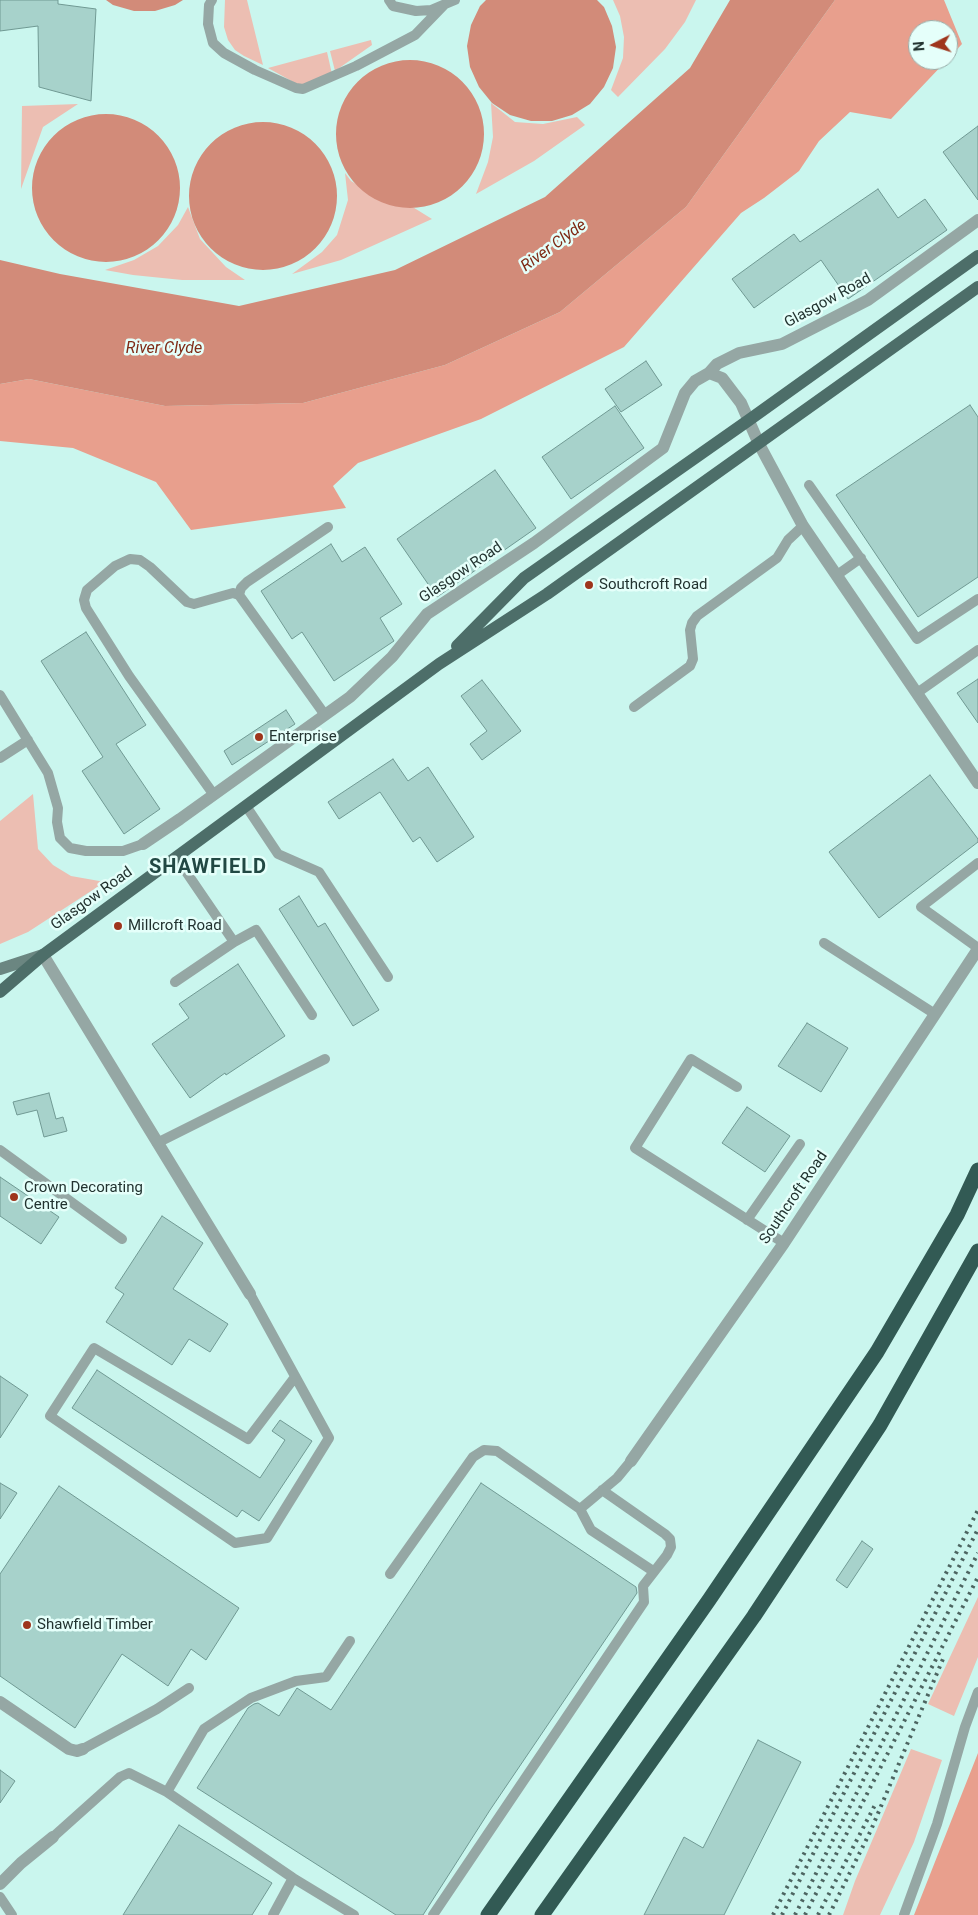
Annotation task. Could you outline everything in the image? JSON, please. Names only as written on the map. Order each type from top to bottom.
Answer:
[{"type":"highway","points":[[488,1915],[709,1600],[876,1352],[957,1215],[978,1170]]},
{"type":"highway","points":[[542,1915],[754,1616],[875,1434],[978,1250]]},
{"type":"main road","name":"Glasgow Road","points":[[439,664],[524,578],[978,256]]},
{"type":"main road","name":"Glasgow Road","points":[[43,955],[439,664],[547,594],[978,287]]},
{"type":"main road","points":[[0,992],[43,955]]},
{"type":"street","name":"Glasgow Road","points":[[143,844],[350,697],[392,657],[427,614],[534,543],[664,448],[685,393],[695,381],[709,373],[717,364],[739,353],[782,344],[868,300],[978,220]]},
{"type":"street","points":[[709,373],[722,378],[741,403],[759,444],[803,526],[978,783]]},
{"type":"street","name":"Southcroft Road","points":[[631,1461],[784,1243],[978,948]]},
{"type":"street","name":"Glasgow Road","points":[[0,969],[43,955]]},
{"type":"street","points":[[43,955],[250,1294]]},
{"type":"street","points":[[0,1702],[69,1749],[77,1751],[83,1749]]},
{"type":"street","points":[[0,1884],[21,1863],[53,1837]]},
{"type":"lane","points":[[212,0],[209,5],[208,24],[213,43],[224,53],[256,70],[296,88],[303,89],[356,66],[415,35],[444,5]]},
{"type":"lane","points":[[388,0],[394,6],[416,11],[431,10],[455,0]]},
{"type":"lane","points":[[810,485],[917,639],[978,599]]},
{"type":"lane","points":[[634,707],[690,666],[693,659],[690,630],[692,623],[698,616],[777,558],[788,540],[803,526]]},
{"type":"lane","points":[[239,595],[241,588],[247,582],[328,527]]},
{"type":"lane","points":[[837,575],[861,558]]},
{"type":"lane","points":[[214,795],[129,676],[86,608],[84,600],[87,590],[115,566],[130,559],[140,560],[187,602],[194,604],[233,593],[239,595],[325,715]]},
{"type":"lane","points":[[917,693],[978,650]]},
{"type":"lane","points":[[0,695],[48,773],[58,808],[57,822],[60,838],[70,848],[86,852],[123,851],[143,844]]},
{"type":"lane","points":[[0,758],[28,740]]},
{"type":"lane","points":[[246,806],[278,854],[319,872],[388,977]]},
{"type":"lane","points":[[176,858],[234,942]]},
{"type":"lane","points":[[978,863],[921,907],[978,948]]},
{"type":"lane","points":[[175,982],[234,942],[256,930],[312,1015]]},
{"type":"lane","points":[[824,944],[935,1014]]},
{"type":"lane","points":[[157,1143],[325,1059]]},
{"type":"lane","points":[[737,1087],[691,1059],[635,1148],[784,1243]]},
{"type":"lane","points":[[747,1220],[800,1144]]},
{"type":"lane","points":[[0,1150],[122,1239]]},
{"type":"lane","points":[[250,1294],[295,1377],[328,1438],[267,1538],[235,1543],[50,1416],[94,1348],[248,1439],[295,1377]]},
{"type":"lane","points":[[390,1574],[473,1457],[484,1450],[497,1451],[580,1509],[591,1530],[653,1571]]},
{"type":"lane","points":[[580,1509],[617,1478],[631,1461]]},
{"type":"lane","points":[[433,1915],[644,1602],[644,1586],[671,1547],[670,1539],[665,1534],[602,1490]]},
{"type":"lane","points":[[167,1792],[204,1729],[251,1698],[296,1681],[326,1677],[350,1641]]},
{"type":"lane","points":[[83,1749],[157,1709],[189,1688]]},
{"type":"lane","points":[[904,1915],[937,1824],[965,1727],[978,1692]]},
{"type":"lane","points":[[53,1837],[120,1777],[129,1773],[167,1792],[293,1878],[354,1915]]},
{"type":"lane","points":[[273,1915],[293,1878]]},
{"type":"lane","points":[[0,1897],[12,1915]]},
{"type":"shaded area","points":[[225,0],[247,0],[263,65],[235,50],[228,40],[224,27]]},
{"type":"shaded area","points":[[613,0],[696,0],[685,22],[665,49],[618,97],[611,90],[623,58],[624,37],[620,16]]},
{"type":"shaded area","points":[[835,0],[944,0],[952,20],[908,20],[908,70],[938,70],[891,119],[850,112],[819,141],[799,171],[741,213],[624,347],[481,419],[358,463],[333,486],[346,508],[191,530],[156,482],[73,448],[0,441],[0,384],[29,379],[165,406],[303,403],[445,365],[560,312],[686,207]]},
{"type":"shaded area","points":[[958,34],[962,44],[958,48]]},
{"type":"shaded area","points":[[371,40],[372,45],[335,71],[330,51]]},
{"type":"shaded area","points":[[327,52],[332,74],[306,85],[297,84],[268,68]]},
{"type":"shaded area","points":[[491,103],[515,122],[543,124],[577,117],[585,125],[534,161],[476,194],[488,162],[493,137]]},
{"type":"shaded area","points":[[78,104],[43,127],[21,189],[22,106]]},
{"type":"shaded area","points":[[345,173],[351,181],[384,201],[411,206],[432,219],[341,260],[292,274],[322,252],[337,235],[348,200]]},
{"type":"shaded area","points":[[188,207],[200,239],[226,267],[245,280],[182,280],[105,270],[134,260],[158,246],[178,225]]},
{"type":"shaded area","points":[[33,794],[38,849],[53,865],[71,876],[105,882],[28,932],[0,944],[0,821]]},
{"type":"shaded area","points":[[978,1597],[978,1657],[954,1716],[928,1704]]},
{"type":"shaded area","points":[[911,1749],[942,1760],[914,1842],[880,1915],[843,1915],[855,1881]]},
{"type":"shaded area","points":[[978,1753],[978,1915],[914,1915]]},
{"type":"water","points":[[106,0],[183,0],[175,5],[155,11],[134,11],[113,5]]},
{"type":"water","points":[[486,0],[597,0],[604,7],[612,26],[616,47],[613,68],[604,87],[590,104],[572,115],[552,121],[531,121],[510,115],[492,103],[479,87],[470,67],[467,46],[471,25],[480,6]]},
{"type":"water","name":"River Clyde","points":[[730,0],[835,0],[686,207],[560,312],[445,365],[303,403],[165,406],[29,379],[0,384],[0,260],[60,274],[239,306],[395,270],[545,197],[690,68]]},
{"type":"water","points":[[410,60],[438,66],[462,82],[478,106],[484,134],[478,162],[462,186],[438,202],[410,208],[382,202],[358,186],[342,162],[336,134],[342,106],[358,82],[382,66]]},
{"type":"water","points":[[106,114],[134,120],[158,136],[174,160],[180,188],[174,216],[158,240],[134,256],[106,262],[78,256],[54,240],[38,216],[32,188],[38,160],[54,136],[78,120]]},
{"type":"water","points":[[263,122],[291,128],[315,144],[331,168],[337,196],[331,224],[315,248],[291,264],[263,270],[235,264],[211,248],[195,224],[189,196],[195,168],[211,144],[235,128]]},
{"type":"building","points":[[0,0],[58,0],[58,4],[96,9],[91,101],[39,87],[38,26],[0,31]]},
{"type":"building","points":[[978,126],[978,200],[943,152]]},
{"type":"building","points":[[878,189],[898,218],[925,199],[947,230],[848,299],[821,260],[754,308],[732,279],[794,234],[800,242]]},
{"type":"building","points":[[646,361],[662,385],[621,412],[605,389]]},
{"type":"building","points":[[970,405],[978,417],[978,577],[918,617],[836,495]]},
{"type":"building","points":[[615,406],[644,448],[571,499],[542,457]]},
{"type":"building","points":[[495,470],[536,528],[437,597],[397,539]]},
{"type":"building","points":[[331,544],[342,562],[365,547],[402,604],[380,618],[394,641],[334,681],[302,632],[292,639],[261,591]]},
{"type":"building","points":[[86,632],[146,725],[116,744],[160,809],[124,834],[82,771],[103,757],[41,661]]},
{"type":"building","points":[[978,679],[978,723],[957,693]]},
{"type":"building","points":[[482,680],[521,731],[482,760],[470,744],[487,731],[461,696]]},
{"type":"building","name":"Enterprise","points":[[286,710],[295,724],[232,765],[224,751]]},
{"type":"building","points":[[393,759],[408,781],[428,767],[474,837],[437,862],[420,837],[413,842],[380,792],[339,819],[328,802]]},
{"type":"building","points":[[930,775],[978,839],[978,842],[879,918],[829,852]]},
{"type":"building","points":[[299,896],[318,927],[325,923],[379,1010],[353,1026],[279,909]]},
{"type":"building","points":[[238,964],[285,1036],[226,1075],[225,1073],[190,1098],[152,1044],[189,1018],[179,1004]]},
{"type":"building","points":[[807,1023],[848,1048],[821,1092],[778,1066]]},
{"type":"building","points":[[49,1093],[56,1119],[63,1117],[67,1131],[44,1137],[37,1110],[17,1115],[13,1102]]},
{"type":"building","points":[[747,1107],[790,1136],[765,1172],[722,1143]]},
{"type":"building","name":"Crown Decorating Centre","points":[[0,1177],[59,1217],[41,1244],[0,1216]]},
{"type":"building","points":[[162,1216],[203,1243],[173,1289],[228,1324],[210,1352],[189,1339],[172,1365],[106,1322],[124,1294],[115,1288]]},
{"type":"building","points":[[97,1370],[260,1478],[285,1440],[272,1431],[280,1420],[312,1441],[259,1521],[242,1510],[237,1517],[72,1408]]},
{"type":"building","points":[[0,1376],[28,1395],[0,1438]]},
{"type":"building","points":[[0,1483],[17,1493],[0,1519]]},
{"type":"building","points":[[481,1483],[636,1587],[637,1593],[490,1810],[423,1915],[396,1915],[197,1788],[248,1708],[254,1704],[258,1703],[279,1716],[297,1688],[331,1710]]},
{"type":"building","points":[[59,1486],[239,1608],[206,1660],[191,1649],[168,1686],[122,1654],[75,1728],[0,1676],[0,1574]]},
{"type":"building","points":[[862,1541],[873,1549],[847,1588],[836,1580]]},
{"type":"building","points":[[758,1740],[801,1762],[724,1915],[644,1915],[684,1837],[703,1848]]},
{"type":"building","points":[[0,1770],[15,1781],[0,1803]]},
{"type":"building","points":[[179,1825],[272,1883],[252,1915],[123,1915]]},
{"type":"railway","points":[[773,1915],[978,1510]]},
{"type":"railway","points":[[782,1915],[978,1529]]},
{"type":"railway","points":[[795,1915],[978,1553]]},
{"type":"railway","points":[[805,1915],[978,1577]]},
{"type":"railway","points":[[829,1915],[871,1830],[943,1659]]},
{"type":"railway","points":[[818,1915],[876,1803]]},
{"type":"place","name":"Southcroft Road","points":[[589,585]]},
{"type":"place","name":"Enterprise","points":[[259,737]]},
{"type":"place","name":"Millcroft Road","points":[[118,926]]},
{"type":"place","name":"Crown Decorating Centre","points":[[14,1197]]},
{"type":"place","name":"Shawfield Timber","points":[[27,1625]]},
{"type":"district","name":"SHAWFIELD","points":[[208,868]]}]
